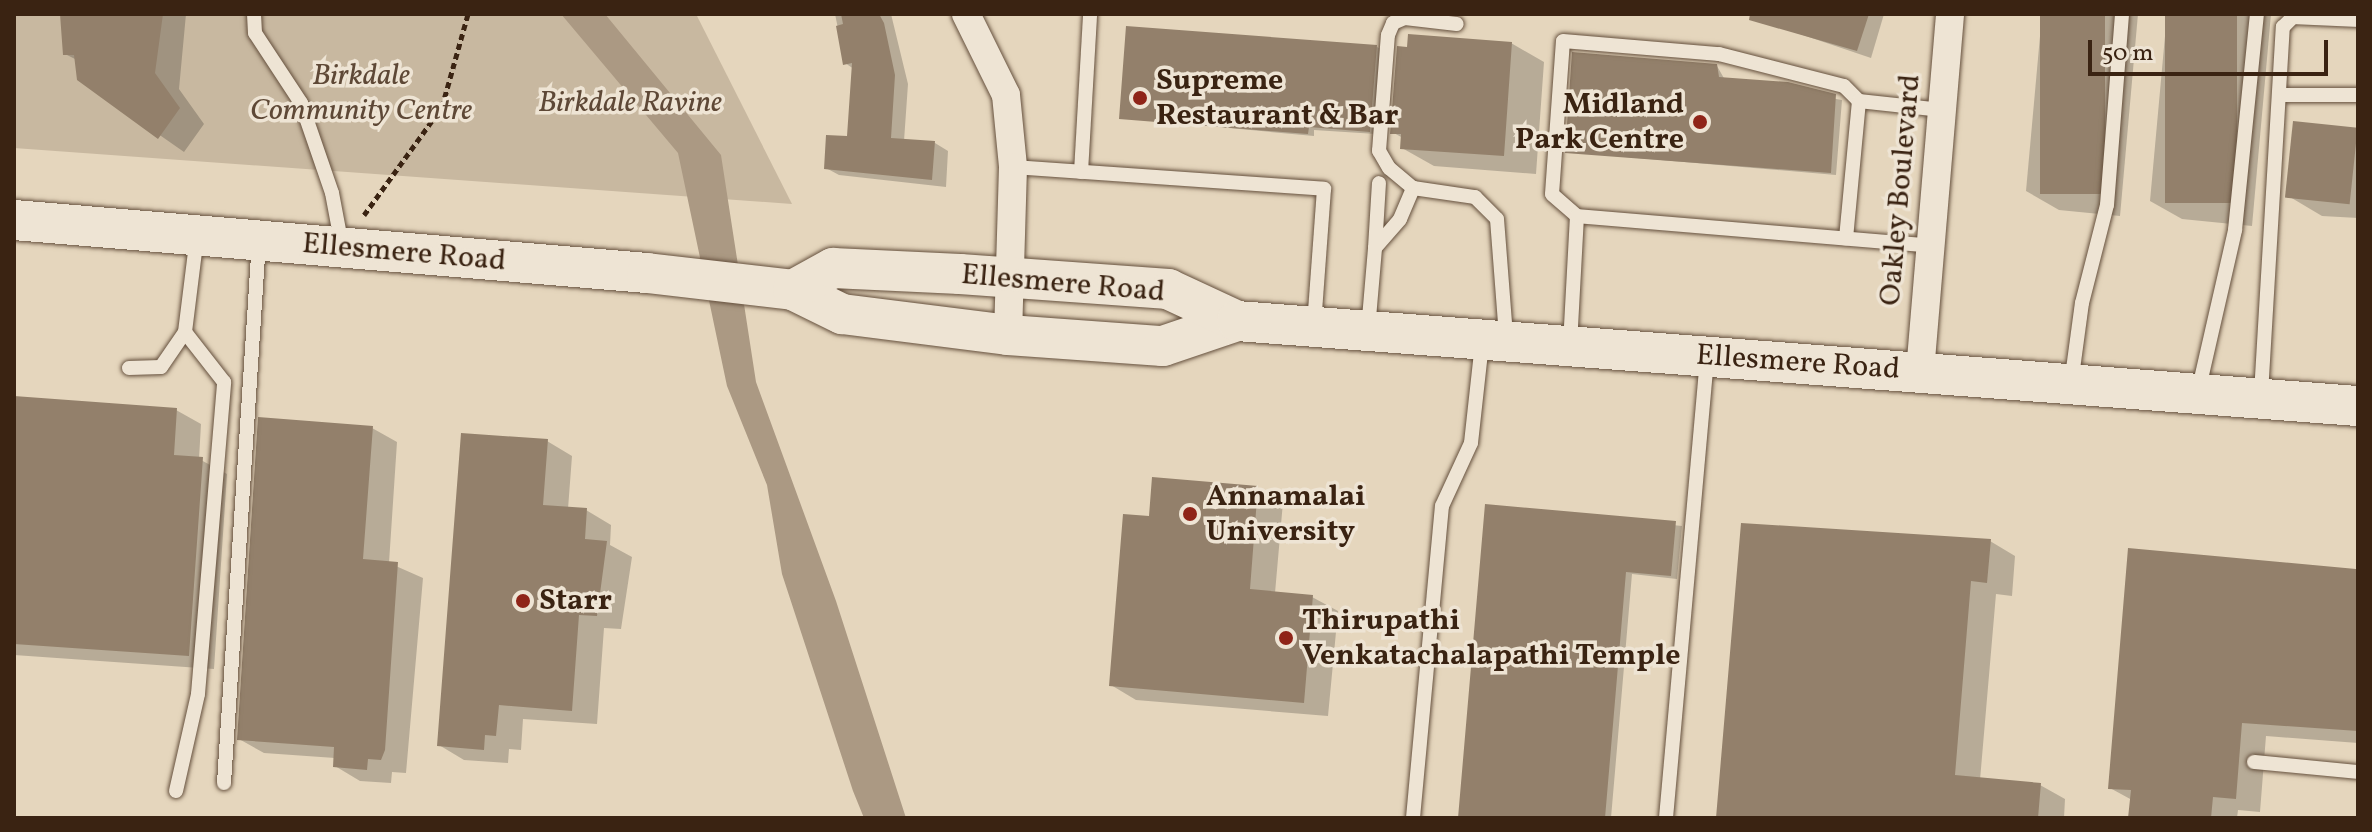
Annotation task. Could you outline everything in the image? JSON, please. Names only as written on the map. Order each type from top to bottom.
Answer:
[{"type":"main road","name":"Ellesmere Road","points":[[14,220],[647,273],[793,290],[842,314],[1008,335],[1163,346],[1237,321]]},
{"type":"main road","name":"Ellesmere Road","points":[[793,290],[833,268],[1168,289],[1237,321],[2358,406]]},
{"type":"street","points":[[966,14],[1006,95],[1013,167],[1008,335]]},
{"type":"street","name":"Oakley Boulevard","points":[[1920,372],[1950,14]]},
{"type":"lane","points":[[254,14],[255,33],[301,103],[332,193],[343,248]]},
{"type":"lane","points":[[1081,172],[1090,14]]},
{"type":"lane","points":[[2071,384],[2082,303],[2107,205],[2122,14]]},
{"type":"lane","points":[[2198,394],[2235,230],[2257,14]]},
{"type":"lane","points":[[2261,399],[2283,27],[2293,17],[2358,20]]},
{"type":"lane","points":[[1413,818],[1442,506],[1471,443],[1495,340],[1497,219],[1475,197],[1413,188],[1379,151],[1388,35],[1393,23],[1405,18],[1457,24]]},
{"type":"lane","points":[[1931,246],[1577,216],[1552,194],[1563,41],[1719,54],[1844,86],[1859,101],[1942,110]]},
{"type":"lane","points":[[2279,95],[2358,95]]},
{"type":"lane","points":[[1846,238],[1859,101]]},
{"type":"lane","points":[[1013,167],[1324,189],[1314,327]]},
{"type":"lane","points":[[1368,331],[1379,183]]},
{"type":"lane","points":[[1375,248],[1400,219],[1413,188]]},
{"type":"lane","points":[[1570,347],[1577,216]]},
{"type":"lane","points":[[129,368],[161,367],[185,332],[197,235]]},
{"type":"lane","points":[[224,783],[259,241]]},
{"type":"lane","points":[[176,791],[198,694],[224,382],[185,332]]},
{"type":"lane","points":[[1666,818],[1707,356]]},
{"type":"lane","points":[[2254,762],[2358,772]]},
{"type":"path","points":[[343,248],[442,107],[468,14]]},
{"type":"green space","points":[[14,14],[696,14],[792,204],[14,148]]},
{"type":"shaded area","points":[[561,14],[605,14],[721,155],[756,382],[836,601],[906,818],[864,818],[853,791],[782,574],[767,485],[727,386],[678,153]]},
{"type":"building","points":[[60,14],[163,14],[155,73],[180,108],[158,139],[77,80],[74,55],[63,55]]},
{"type":"building","points":[[841,14],[879,14],[884,23],[895,75],[891,138],[935,141],[932,180],[824,169],[826,135],[847,136],[852,63],[843,65],[836,26],[843,24]]},
{"type":"building","points":[[1750,14],[1869,14],[1857,51],[1749,20]]},
{"type":"building","points":[[2040,14],[2105,14],[2105,194],[2040,194]]},
{"type":"building","points":[[2165,14],[2237,14],[2237,203],[2165,203]]},
{"type":"building","points":[[1126,26],[1377,45],[1370,132],[1309,127],[1308,134],[1119,119]]},
{"type":"building","points":[[1408,34],[1512,42],[1504,156],[1400,149],[1401,134],[1390,134],[1397,46],[1407,47]]},
{"type":"building","name":"Midland Park Centre","points":[[1572,52],[1717,64],[1719,77],[1788,82],[1836,94],[1831,173],[1565,153]]},
{"type":"building","points":[[2293,121],[2358,128],[2350,204],[2285,198]]},
{"type":"building","points":[[14,396],[177,408],[174,455],[203,457],[189,656],[14,644]]},
{"type":"building","points":[[258,417],[373,426],[363,559],[398,562],[385,750],[381,760],[368,759],[367,770],[333,767],[334,747],[237,740]]},
{"type":"building","name":"Starr","points":[[461,433],[548,439],[543,505],[587,508],[585,539],[607,541],[597,616],[579,615],[572,711],[499,705],[496,736],[485,735],[484,750],[437,746]]},
{"type":"building","points":[[1152,477],[1258,486],[1250,589],[1313,595],[1304,703],[1109,686],[1123,514],[1149,516]]},
{"type":"building","points":[[1485,504],[1676,521],[1671,576],[1626,572],[1605,818],[1458,818]]},
{"type":"building","points":[[1741,523],[1991,539],[1987,583],[1971,581],[1955,775],[2041,783],[2038,818],[1716,818]]},
{"type":"building","points":[[2128,548],[2356,569],[2358,731],[2242,723],[2236,799],[2213,797],[2211,818],[2128,818],[2131,790],[2108,789]]},
{"type":"place","name":"Supreme Restaurant & Bar","points":[[1140,98]]},
{"type":"place","name":"Midland Park Centre","points":[[1700,122]]},
{"type":"place","name":"Annamalai University","points":[[1190,514]]},
{"type":"place","name":"Starr","points":[[523,601]]},
{"type":"place","name":"Thirupathi Venkatachalapathi Temple","points":[[1286,638]]},
{"type":"park label","name":"Birkdale Community Centre","points":[[361,93]]},
{"type":"park label","name":"Birkdale Ravine","points":[[630,103]]}]
